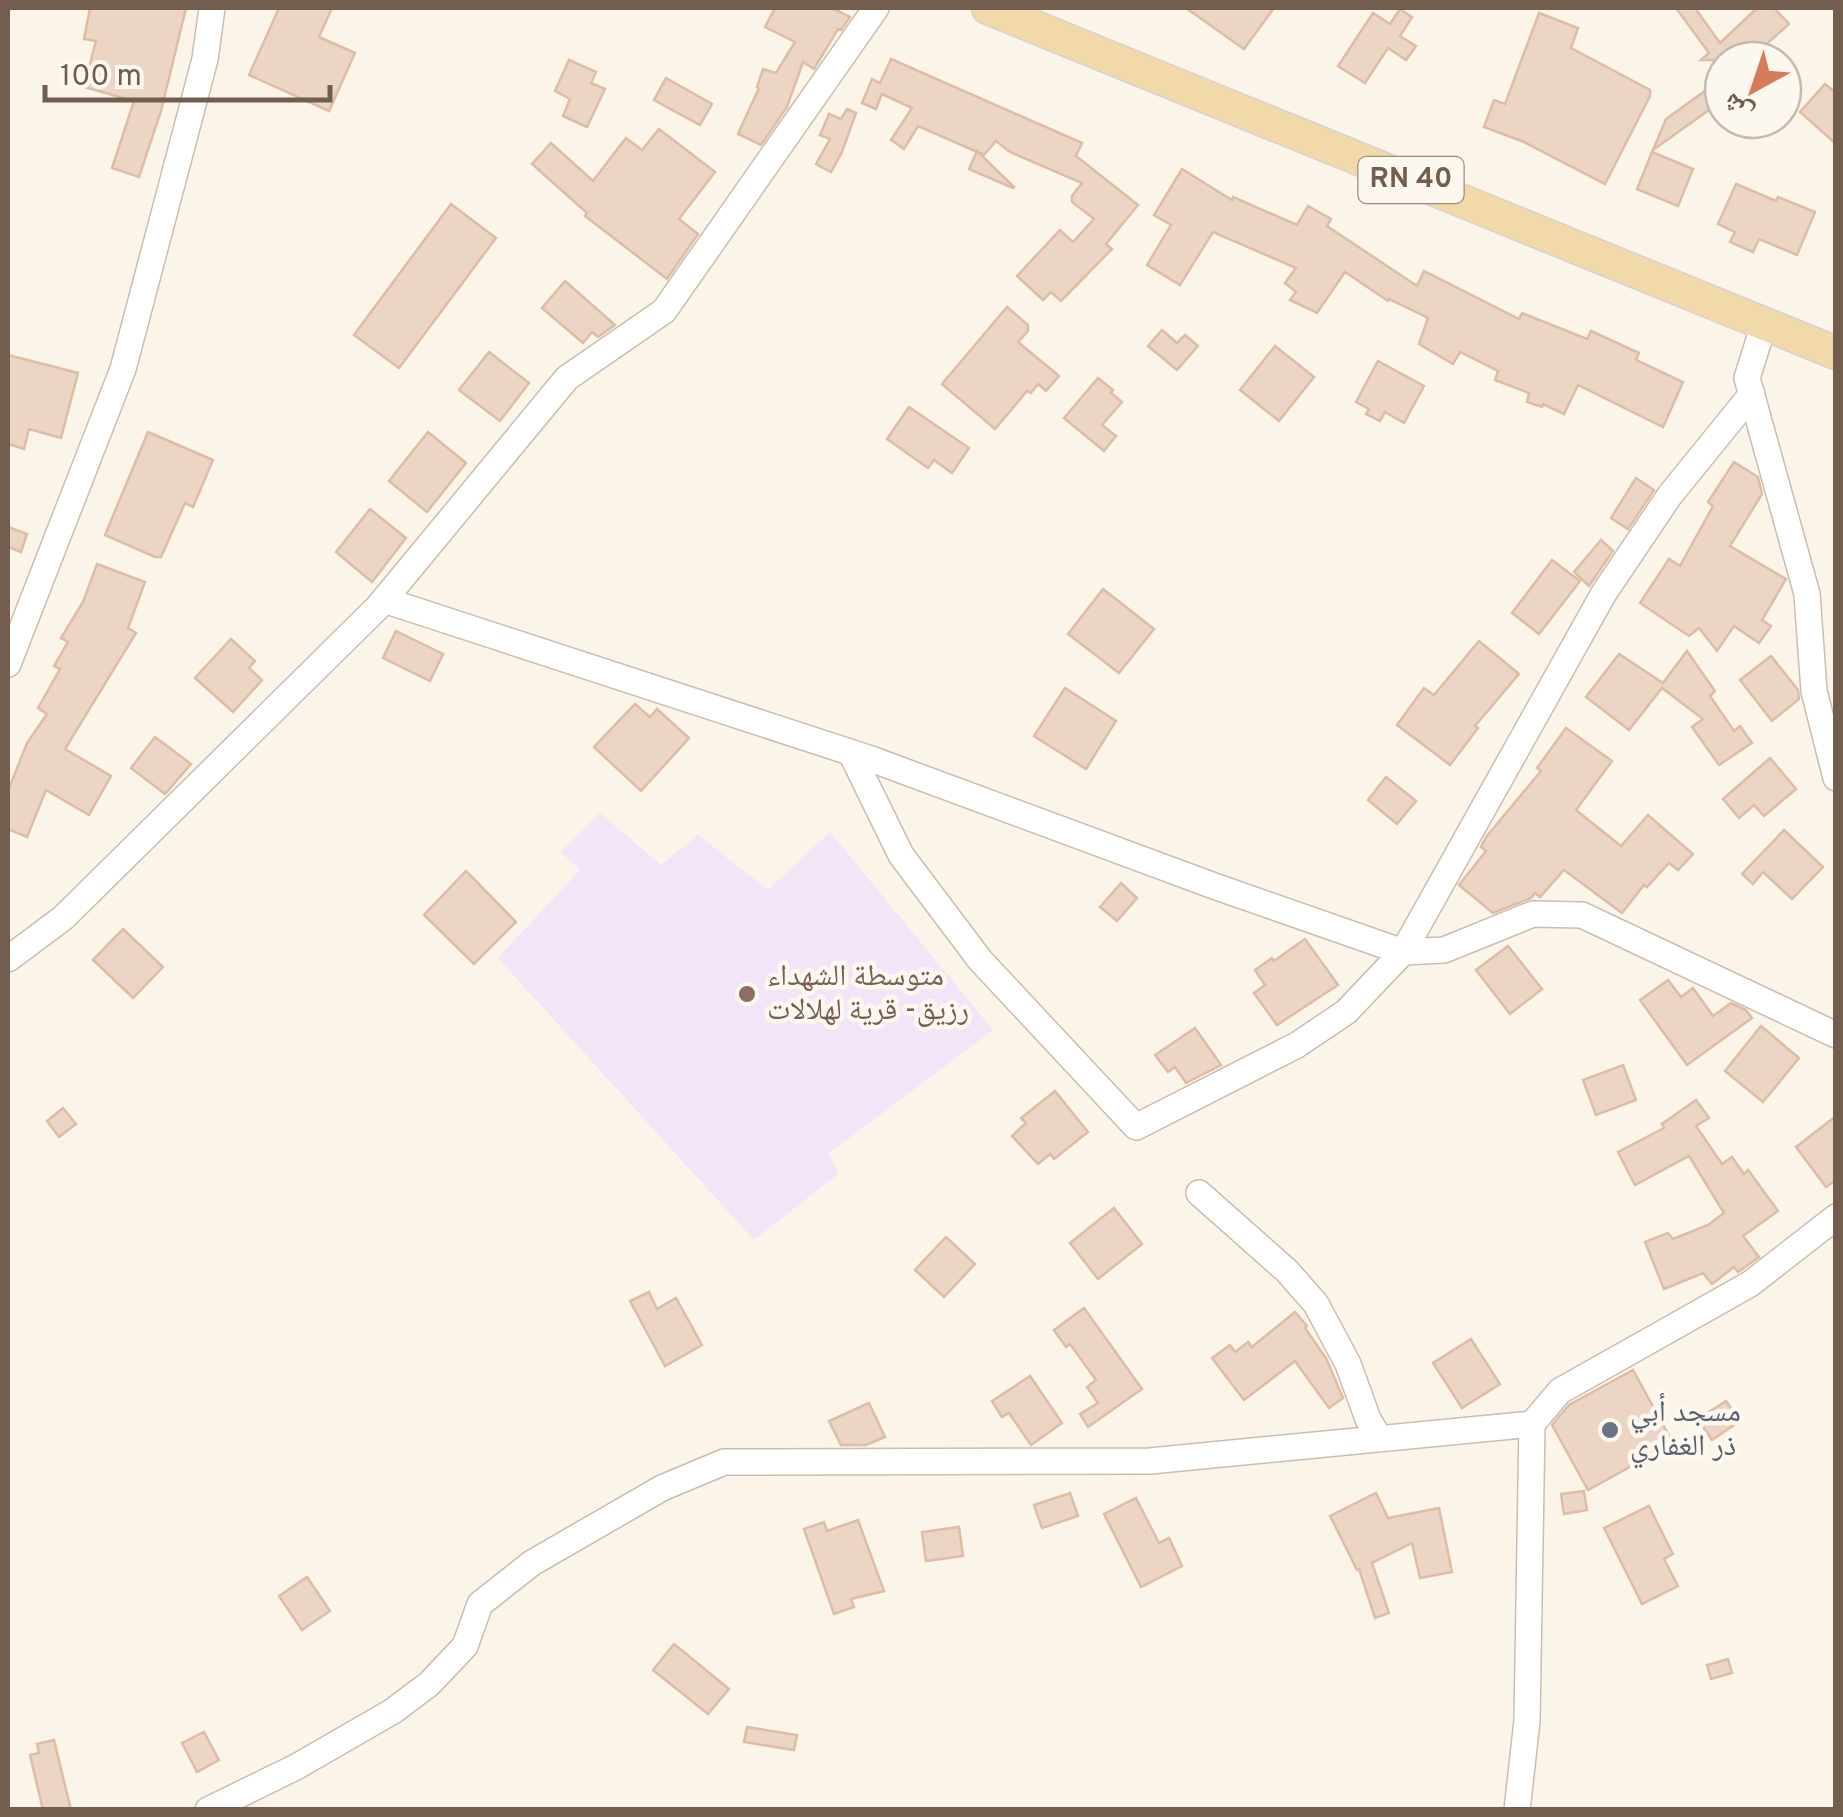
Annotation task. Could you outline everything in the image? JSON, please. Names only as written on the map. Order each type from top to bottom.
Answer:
[{"type":"main road","name":"RN 40","points":[[988,8],[1836,353]]},
{"type":"street","points":[[8,664],[123,369],[205,59],[212,8]]},
{"type":"street","points":[[8,959],[63,918],[384,600],[567,378],[664,312],[876,8]]},
{"type":"street","points":[[1764,324],[1747,378],[1807,594],[1814,691],[1836,778]]},
{"type":"street","points":[[851,752],[901,855],[980,960],[1136,1128],[1280,1054],[1330,1023],[1346,1012],[1403,952],[1604,593],[1670,495],[1752,394]]},
{"type":"street","points":[[384,600],[851,752],[1403,952],[1444,950],[1533,914],[1582,915],[1836,1035]]},
{"type":"street","points":[[1199,1193],[1286,1271],[1316,1304],[1348,1364],[1379,1438]]},
{"type":"street","points":[[1516,1810],[1527,1721],[1532,1424],[1560,1391],[1750,1284],[1836,1218]]},
{"type":"street","points":[[208,1810],[296,1767],[393,1711],[430,1684],[465,1646],[480,1604],[532,1563],[662,1488],[724,1462],[1150,1461],[1532,1424]]},
{"type":"shaded area","name":"متوسطة الشهداء رزيق- قرية لهلالات","points":[[600,813],[661,865],[698,835],[768,890],[830,832],[993,1030],[829,1153],[838,1174],[754,1240],[498,958],[580,870],[561,852]]},
{"type":"building","points":[[90,8],[186,8],[161,111],[139,177],[112,168],[134,101],[84,87],[96,41],[84,39]]},
{"type":"building","points":[[279,8],[332,8],[319,37],[355,53],[329,111],[249,75]]},
{"type":"building","points":[[775,8],[832,8],[850,17],[838,29],[814,69],[803,62],[787,107],[761,145],[738,134],[759,88],[763,69],[776,73],[795,42],[765,27]]},
{"type":"building","points":[[1186,8],[1274,8],[1244,49]]},
{"type":"building","points":[[1676,8],[1695,8],[1718,40],[1703,40],[1703,45]]},
{"type":"building","points":[[1757,8],[1774,8],[1789,24],[1771,40],[1723,40]]},
{"type":"building","points":[[1400,9],[1412,17],[1400,36],[1416,46],[1406,60],[1388,48],[1365,83],[1338,66],[1373,13],[1390,24]]},
{"type":"building","points":[[1539,13],[1578,28],[1571,48],[1650,90],[1605,184],[1524,142],[1484,127],[1494,100],[1505,104]]},
{"type":"building","points":[[891,59],[1082,143],[1076,156],[1138,205],[1106,244],[1112,249],[1061,301],[1051,292],[1043,300],[1017,276],[1060,230],[1073,242],[1094,219],[1072,202],[1082,183],[1010,152],[996,141],[984,155],[918,126],[904,149],[891,140],[912,108],[882,94],[876,109],[862,103],[872,79],[880,83]]},
{"type":"building","points":[[569,60],[596,72],[591,83],[605,89],[587,127],[563,116],[570,99],[555,91]]},
{"type":"building","points":[[666,78],[712,104],[700,125],[654,100]]},
{"type":"building","points":[[1825,84],[1836,93],[1836,144],[1803,115],[1803,109]]},
{"type":"building","points":[[1703,92],[1703,114],[1653,150],[1666,119]]},
{"type":"building","points":[[847,109],[856,113],[831,172],[816,164],[830,139],[820,135],[829,114],[841,119]]},
{"type":"building","points":[[659,129],[715,172],[679,219],[698,234],[667,279],[585,216],[587,213],[532,164],[551,143],[593,181],[626,138],[642,150]]},
{"type":"building","points":[[977,151],[1014,187],[1013,188],[969,169]]},
{"type":"building","points":[[1652,152],[1693,169],[1678,206],[1637,189]]},
{"type":"building","points":[[1182,169],[1232,200],[1233,197],[1297,225],[1308,206],[1331,219],[1327,226],[1417,286],[1424,271],[1519,319],[1522,313],[1587,339],[1591,331],[1639,353],[1636,360],[1683,382],[1663,427],[1578,385],[1564,414],[1543,404],[1542,407],[1527,402],[1529,393],[1495,380],[1498,371],[1460,352],[1453,364],[1419,344],[1428,318],[1388,301],[1345,272],[1317,313],[1290,300],[1296,292],[1285,283],[1296,268],[1213,232],[1180,285],[1147,265],[1171,225],[1154,215]]},
{"type":"building","points":[[1736,184],[1815,212],[1797,255],[1759,239],[1753,252],[1730,242],[1735,232],[1718,224]]},
{"type":"building","points":[[451,204],[496,238],[399,368],[354,335]]},
{"type":"building","points":[[565,281],[615,325],[598,337],[592,332],[583,343],[542,308]]},
{"type":"building","points":[[1007,307],[1028,325],[1028,331],[1018,342],[1059,376],[1046,391],[1038,384],[1031,393],[1027,391],[995,429],[942,384]]},
{"type":"building","points":[[1162,330],[1177,343],[1185,335],[1198,346],[1177,370],[1148,346]]},
{"type":"building","points":[[1275,346],[1314,377],[1279,421],[1240,390]]},
{"type":"building","points":[[489,352],[529,383],[500,421],[459,390]]},
{"type":"building","points":[[8,355],[78,373],[61,438],[29,429],[24,449],[8,444]]},
{"type":"building","points":[[1378,361],[1424,386],[1404,423],[1385,412],[1380,421],[1366,414],[1369,409],[1356,402]]},
{"type":"building","points":[[1098,378],[1122,402],[1102,425],[1116,436],[1104,451],[1064,418]]},
{"type":"building","points":[[909,407],[969,448],[952,473],[934,460],[928,468],[887,439]]},
{"type":"building","points":[[148,432],[213,460],[193,507],[185,503],[161,557],[105,535]]},
{"type":"building","points":[[428,432],[466,463],[427,512],[389,481]]},
{"type":"building","points":[[1734,462],[1758,477],[1762,494],[1730,546],[1786,579],[1762,620],[1771,626],[1759,643],[1734,626],[1717,651],[1699,628],[1689,636],[1640,603],[1669,559],[1680,566],[1713,506],[1708,502]]},
{"type":"building","points":[[1636,478],[1654,490],[1628,529],[1611,518]]},
{"type":"building","points":[[370,509],[406,538],[372,582],[336,552]]},
{"type":"building","points":[[8,527],[27,534],[21,552],[8,547]]},
{"type":"building","points":[[1601,540],[1613,551],[1589,586],[1574,572]]},
{"type":"building","points":[[1552,560],[1580,581],[1539,634],[1512,613]]},
{"type":"building","points":[[97,564],[145,582],[128,628],[136,633],[65,749],[111,776],[89,815],[46,790],[27,837],[8,829],[8,791],[27,743],[47,714],[38,708],[60,669],[54,666],[68,642],[61,638],[83,602]]},
{"type":"building","points":[[1103,589],[1154,629],[1119,673],[1068,634]]},
{"type":"building","points":[[396,631],[443,654],[430,681],[383,658]]},
{"type":"building","points":[[231,639],[255,661],[249,668],[262,680],[233,712],[195,678]]},
{"type":"building","points":[[1479,641],[1519,674],[1475,726],[1478,728],[1450,765],[1397,725],[1424,688],[1434,695]]},
{"type":"building","points":[[1687,651],[1715,691],[1710,696],[1734,731],[1740,726],[1752,743],[1719,765],[1692,727],[1703,719],[1662,688],[1629,730],[1586,697],[1619,654],[1663,683]]},
{"type":"building","points":[[1771,656],[1798,690],[1799,699],[1772,721],[1740,680]]},
{"type":"building","points":[[1065,688],[1116,721],[1086,769],[1034,736]]},
{"type":"building","points":[[635,704],[650,717],[657,709],[689,738],[641,791],[594,747]]},
{"type":"building","points":[[1566,728],[1612,761],[1576,810],[1621,846],[1648,815],[1693,854],[1678,870],[1669,863],[1647,887],[1644,885],[1622,913],[1564,870],[1540,897],[1535,893],[1493,913],[1459,885],[1486,851],[1481,847],[1487,836],[1541,771],[1537,768]]},
{"type":"building","points":[[155,737],[191,764],[165,794],[131,768]]},
{"type":"building","points":[[1770,758],[1796,789],[1764,816],[1754,805],[1739,818],[1723,799]]},
{"type":"building","points":[[1386,777],[1416,801],[1397,824],[1368,800]]},
{"type":"building","points":[[1784,830],[1823,867],[1792,899],[1763,872],[1753,884],[1742,874]]},
{"type":"building","points":[[466,871],[516,922],[474,964],[424,915]]},
{"type":"building","points":[[1121,883],[1137,898],[1117,921],[1100,907]]},
{"type":"building","points":[[123,929],[163,967],[133,998],[93,960]]},
{"type":"building","points":[[1305,939],[1338,985],[1277,1025],[1254,993],[1265,985],[1255,970]]},
{"type":"building","points":[[1508,946],[1542,989],[1510,1014],[1476,970]]},
{"type":"building","points":[[1668,980],[1681,997],[1693,988],[1713,1016],[1731,1003],[1746,1010],[1752,1018],[1687,1065],[1640,1000]]},
{"type":"building","points":[[1761,1026],[1799,1058],[1763,1102],[1725,1071]]},
{"type":"building","points":[[1195,1028],[1221,1065],[1186,1083],[1175,1067],[1168,1072],[1155,1055]]},
{"type":"building","points":[[1623,1065],[1636,1100],[1596,1115],[1583,1080]]},
{"type":"building","points":[[1055,1091],[1088,1132],[1054,1159],[1050,1154],[1038,1164],[1012,1136],[1026,1123],[1021,1118]]},
{"type":"building","points":[[1696,1100],[1709,1118],[1696,1126],[1722,1164],[1732,1157],[1744,1174],[1748,1170],[1778,1211],[1743,1236],[1759,1257],[1741,1270],[1738,1272],[1734,1267],[1712,1284],[1703,1273],[1664,1289],[1645,1242],[1668,1233],[1673,1239],[1708,1225],[1724,1213],[1689,1156],[1635,1185],[1618,1152],[1664,1128],[1662,1124]]},
{"type":"building","points":[[63,1108],[76,1124],[59,1137],[47,1121]]},
{"type":"building","points":[[1836,1116],[1836,1180],[1826,1187],[1796,1147]]},
{"type":"building","points":[[1114,1208],[1142,1244],[1098,1279],[1070,1243]]},
{"type":"building","points":[[946,1237],[975,1264],[944,1297],[915,1270]]},
{"type":"building","points":[[649,1292],[657,1309],[676,1298],[702,1345],[665,1366],[630,1301]]},
{"type":"building","points":[[1084,1308],[1142,1389],[1088,1427],[1080,1414],[1098,1403],[1087,1387],[1096,1380],[1070,1344],[1066,1347],[1054,1330]]},
{"type":"building","points":[[1295,1312],[1326,1358],[1343,1398],[1329,1408],[1295,1361],[1244,1400],[1212,1358],[1230,1345],[1235,1352],[1248,1342],[1252,1347]]},
{"type":"building","points":[[1471,1339],[1500,1384],[1462,1408],[1433,1363]]},
{"type":"building","name":"مسجد أبي ذر الغفاري","points":[[1633,1370],[1673,1443],[1588,1490],[1552,1425],[1569,1405]]},
{"type":"building","points":[[1030,1376],[1062,1423],[1031,1445],[1009,1413],[1002,1417],[992,1401]]},
{"type":"building","points":[[1726,1401],[1740,1421],[1712,1440],[1698,1419]]},
{"type":"building","points":[[869,1403],[885,1437],[866,1445],[841,1445],[829,1421]]},
{"type":"building","points":[[1584,1491],[1587,1510],[1564,1514],[1561,1494]]},
{"type":"building","points":[[1070,1493],[1078,1516],[1042,1528],[1034,1505]]},
{"type":"building","points":[[1376,1493],[1388,1518],[1439,1508],[1452,1572],[1420,1578],[1412,1543],[1372,1563],[1389,1613],[1375,1618],[1359,1569],[1330,1516]]},
{"type":"building","points":[[1136,1498],[1159,1543],[1169,1538],[1182,1566],[1141,1587],[1104,1514]]},
{"type":"building","points":[[1649,1506],[1673,1554],[1664,1559],[1678,1586],[1642,1604],[1604,1528]]},
{"type":"building","points":[[858,1520],[884,1591],[851,1599],[854,1607],[834,1614],[804,1529],[824,1522],[827,1531]]},
{"type":"building","points":[[959,1527],[963,1556],[926,1561],[922,1532]]},
{"type":"building","points":[[307,1577],[330,1611],[302,1630],[279,1596]]},
{"type":"building","points":[[674,1644],[729,1689],[708,1714],[653,1670]]},
{"type":"building","points":[[1728,1659],[1732,1673],[1711,1679],[1707,1665]]},
{"type":"building","points":[[747,1727],[797,1735],[794,1750],[744,1742]]},
{"type":"building","points":[[204,1732],[219,1760],[197,1772],[182,1743]]},
{"type":"building","points":[[54,1740],[71,1810],[43,1810],[30,1755],[39,1753],[37,1744]]},
{"type":"place","name":"متوسطة الشهداء رزيق- قرية لهلالات","points":[[747,994]]},
{"type":"place","name":"مسجد أبي ذر الغفاري","points":[[1610,1430]]}]
